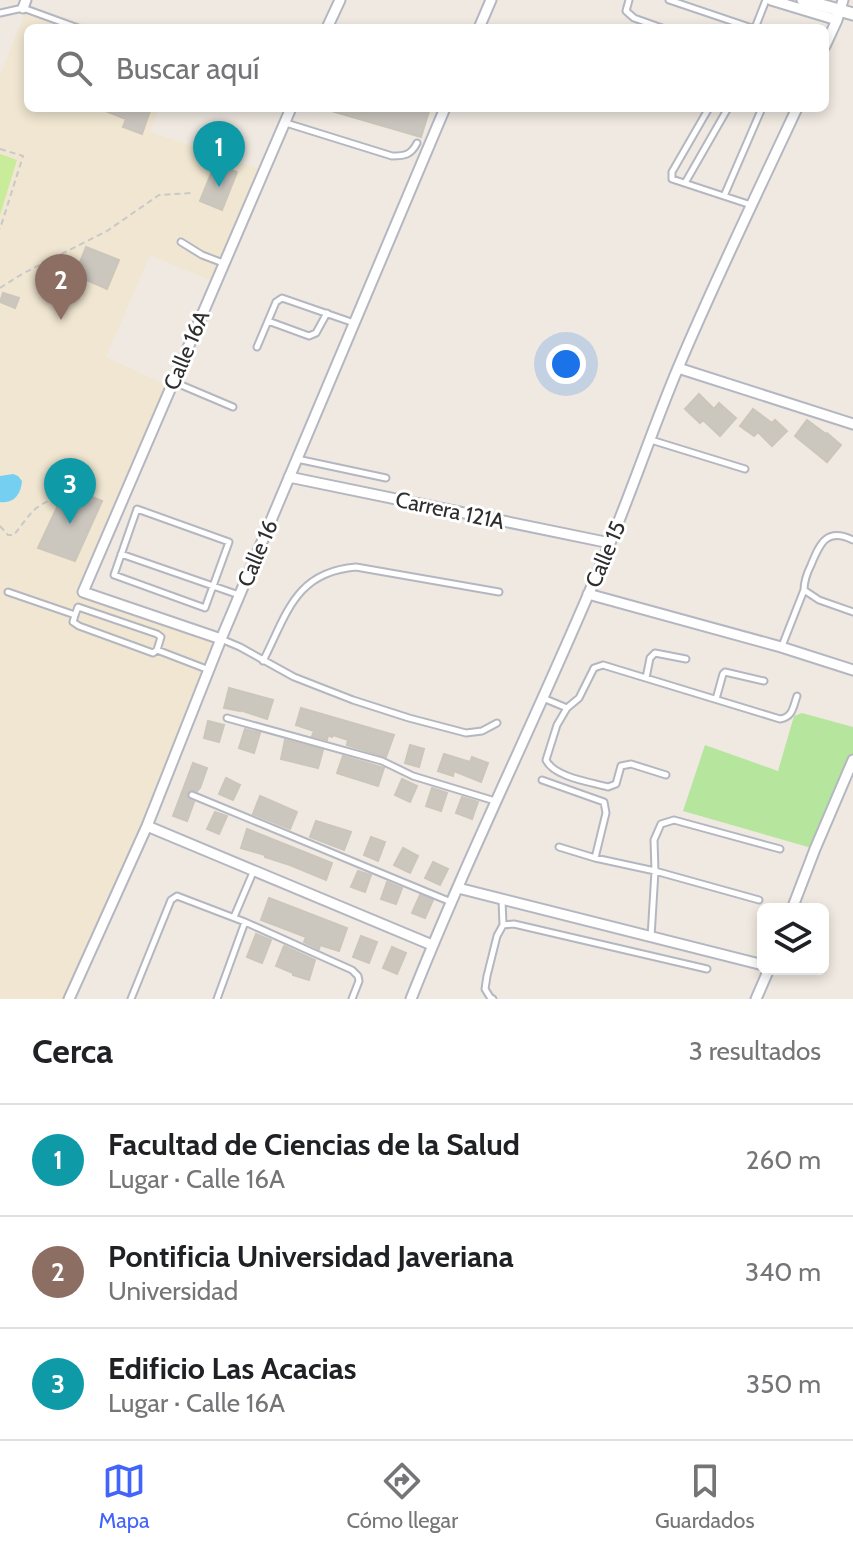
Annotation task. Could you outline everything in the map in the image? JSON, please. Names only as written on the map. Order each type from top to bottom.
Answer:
[{"type":"street","points":[[329,24],[340,0]]},
{"type":"street","points":[[481,24],[491,0]]},
{"type":"street","points":[[769,0],[840,10]]},
{"type":"street","points":[[803,0],[853,14]]},
{"type":"street","points":[[829,36],[840,10]]},
{"type":"street","name":"Calle 16A","points":[[221,639],[83,592],[289,112]]},
{"type":"street","name":"Calle 16","points":[[69,999],[147,826],[239,595],[443,112]]},
{"type":"street","name":"Calle 15","points":[[411,999],[610,543],[678,368],[795,112]]},
{"type":"street","points":[[678,368],[853,424]]},
{"type":"street","name":"Carrera 121A","points":[[289,477],[610,543]]},
{"type":"street","points":[[588,594],[853,670]]},
{"type":"street","points":[[794,903],[853,760]]},
{"type":"street","points":[[147,826],[432,945]]},
{"type":"street","points":[[458,888],[757,964]]},
{"type":"street","points":[[756,999],[766,975]]},
{"type":"lane","points":[[629,0],[626,11],[634,18],[651,24]]},
{"type":"lane","points":[[669,0],[742,24]]},
{"type":"lane","points":[[756,24],[769,0]]},
{"type":"lane","points":[[0,13],[24,4],[69,24]]},
{"type":"lane","points":[[707,112],[672,172],[672,179],[752,205]]},
{"type":"lane","points":[[685,183],[726,112]]},
{"type":"lane","points":[[724,196],[760,112]]},
{"type":"lane","points":[[285,122],[392,156],[410,153],[417,143]]},
{"type":"lane","points":[[181,242],[223,263]]},
{"type":"lane","points":[[257,347],[276,302],[282,298],[354,323]]},
{"type":"lane","points":[[268,321],[309,336],[316,333],[327,313]]},
{"type":"lane","points":[[173,381],[233,407]]},
{"type":"lane","points":[[650,440],[745,469]]},
{"type":"lane","points":[[297,459],[386,478]]},
{"type":"lane","points":[[137,509],[229,542],[213,586],[205,608],[114,575],[137,509]]},
{"type":"lane","points":[[781,647],[820,542],[830,536],[853,540]]},
{"type":"lane","points":[[121,554],[239,595]]},
{"type":"lane","points":[[263,661],[297,593],[323,574],[339,569],[356,567],[499,592]]},
{"type":"lane","points":[[804,590],[819,600],[853,612]]},
{"type":"lane","points":[[8,592],[75,615]]},
{"type":"lane","points":[[78,607],[160,635],[157,650],[153,653],[79,626],[73,622],[78,607]]},
{"type":"lane","points":[[221,639],[294,677],[409,718],[466,733],[482,731],[497,723]]},
{"type":"lane","points":[[157,650],[209,670]]},
{"type":"lane","points":[[646,678],[650,658],[655,653],[686,659]]},
{"type":"lane","points":[[666,775],[631,764],[621,766],[616,784],[608,787],[550,768],[546,760],[557,725],[567,708],[579,698],[591,672],[599,666],[780,719],[791,714],[797,696]]},
{"type":"lane","points":[[716,699],[725,672],[764,681]]},
{"type":"lane","points":[[543,698],[567,708]]},
{"type":"lane","points":[[227,718],[382,761],[413,776],[495,801]]},
{"type":"lane","points":[[542,780],[604,802],[606,813],[595,858]]},
{"type":"lane","points":[[192,795],[451,902]]},
{"type":"lane","points":[[651,937],[654,840],[661,824],[674,820],[780,849]]},
{"type":"lane","points":[[559,847],[759,900]]},
{"type":"lane","points":[[234,917],[254,870]]},
{"type":"lane","points":[[131,999],[171,900],[183,897],[356,973],[359,981],[352,999]]},
{"type":"lane","points":[[493,999],[485,989],[497,936],[503,925],[502,899]]},
{"type":"lane","points":[[217,999],[245,922]]},
{"type":"lane","points":[[503,925],[514,924],[707,969]]},
{"type":"path","points":[[0,149],[23,156],[0,229]]},
{"type":"path","points":[[0,288],[107,231],[159,195],[191,193]]},
{"type":"path","points":[[0,526],[8,535],[14,535],[38,506],[45,501],[56,500]]},
{"type":"shaded area","points":[[28,5],[85,24],[24,24],[24,112],[158,112],[150,132],[263,170],[215,282],[150,255],[106,357],[170,387],[83,592],[221,639],[69,999],[0,999],[0,76]]},
{"type":"green space","points":[[0,154],[17,160],[0,215]]},
{"type":"green space","points":[[802,713],[853,727],[853,760],[815,849],[683,811],[705,745],[778,771],[794,716]]},
{"type":"water","points":[[13,474],[22,481],[20,490],[13,500],[0,502],[0,476]]},
{"type":"building","points":[[108,112],[150,112],[142,134],[123,127],[126,119]]},
{"type":"building","points":[[335,112],[429,112],[421,137]]},
{"type":"building","points":[[215,164],[237,172],[222,210],[200,201]]},
{"type":"building","points":[[86,247],[119,260],[107,289],[75,275]]},
{"type":"building","points":[[3,293],[19,298],[15,308],[0,302]]},
{"type":"building","points":[[699,394],[714,409],[719,403],[736,418],[720,436],[685,409]]},
{"type":"building","points":[[753,409],[772,423],[775,420],[787,431],[772,446],[758,432],[754,436],[740,426]]},
{"type":"building","points":[[807,420],[841,445],[827,462],[795,436]]},
{"type":"building","points":[[67,486],[102,501],[75,561],[38,548]]},
{"type":"building","points":[[229,688],[273,700],[267,719],[224,708]]},
{"type":"building","points":[[301,708],[394,735],[386,757],[347,745],[348,740],[333,735],[328,735],[327,740],[312,736],[314,731],[296,725]]},
{"type":"building","points":[[208,721],[224,725],[219,742],[204,738]]},
{"type":"building","points":[[245,729],[260,733],[254,753],[239,748]]},
{"type":"building","points":[[285,740],[323,750],[318,768],[281,759]]},
{"type":"building","points":[[410,745],[424,749],[419,767],[405,763]]},
{"type":"building","points":[[444,754],[470,762],[472,757],[488,763],[481,782],[454,771],[453,776],[438,771]]},
{"type":"building","points":[[343,756],[384,768],[378,786],[337,773]]},
{"type":"building","points":[[193,763],[207,768],[200,788],[197,791],[189,790],[187,794],[188,799],[194,802],[187,821],[173,816]]},
{"type":"building","points":[[226,778],[240,785],[233,800],[219,794]]},
{"type":"building","points":[[402,779],[417,786],[410,802],[395,795]]},
{"type":"building","points":[[432,788],[447,793],[441,811],[426,806]]},
{"type":"building","points":[[260,796],[297,812],[290,829],[253,814]]},
{"type":"building","points":[[462,797],[478,802],[472,819],[456,813]]},
{"type":"building","points":[[215,812],[227,816],[219,834],[207,829]]},
{"type":"building","points":[[316,821],[351,832],[344,850],[310,837]]},
{"type":"building","points":[[247,829],[332,863],[326,880],[241,848]]},
{"type":"building","points":[[371,837],[385,842],[378,861],[364,855]]},
{"type":"building","points":[[403,848],[418,856],[410,873],[394,865]]},
{"type":"building","points":[[433,862],[448,869],[440,885],[425,878]]},
{"type":"building","points":[[358,871],[371,875],[365,892],[351,887]]},
{"type":"building","points":[[387,882],[402,888],[396,904],[381,899]]},
{"type":"building","points":[[420,895],[433,900],[425,918],[412,913]]},
{"type":"building","points":[[269,898],[347,928],[339,951],[320,945],[319,949],[304,942],[306,937],[261,920]]},
{"type":"building","points":[[256,934],[271,940],[262,963],[247,957]]},
{"type":"building","points":[[361,936],[377,942],[369,963],[353,957]]},
{"type":"building","points":[[284,946],[315,960],[309,980],[276,966]]},
{"type":"building","points":[[392,947],[406,953],[397,974],[383,968]]},
{"type":"place","name":"Facultad de Ciencias de la Salud","points":[[219,187]]},
{"type":"place","name":"Pontificia Universidad Javeriana","points":[[61,320]]},
{"type":"place","name":"Edificio Las Acacias","points":[[70,524]]}]
